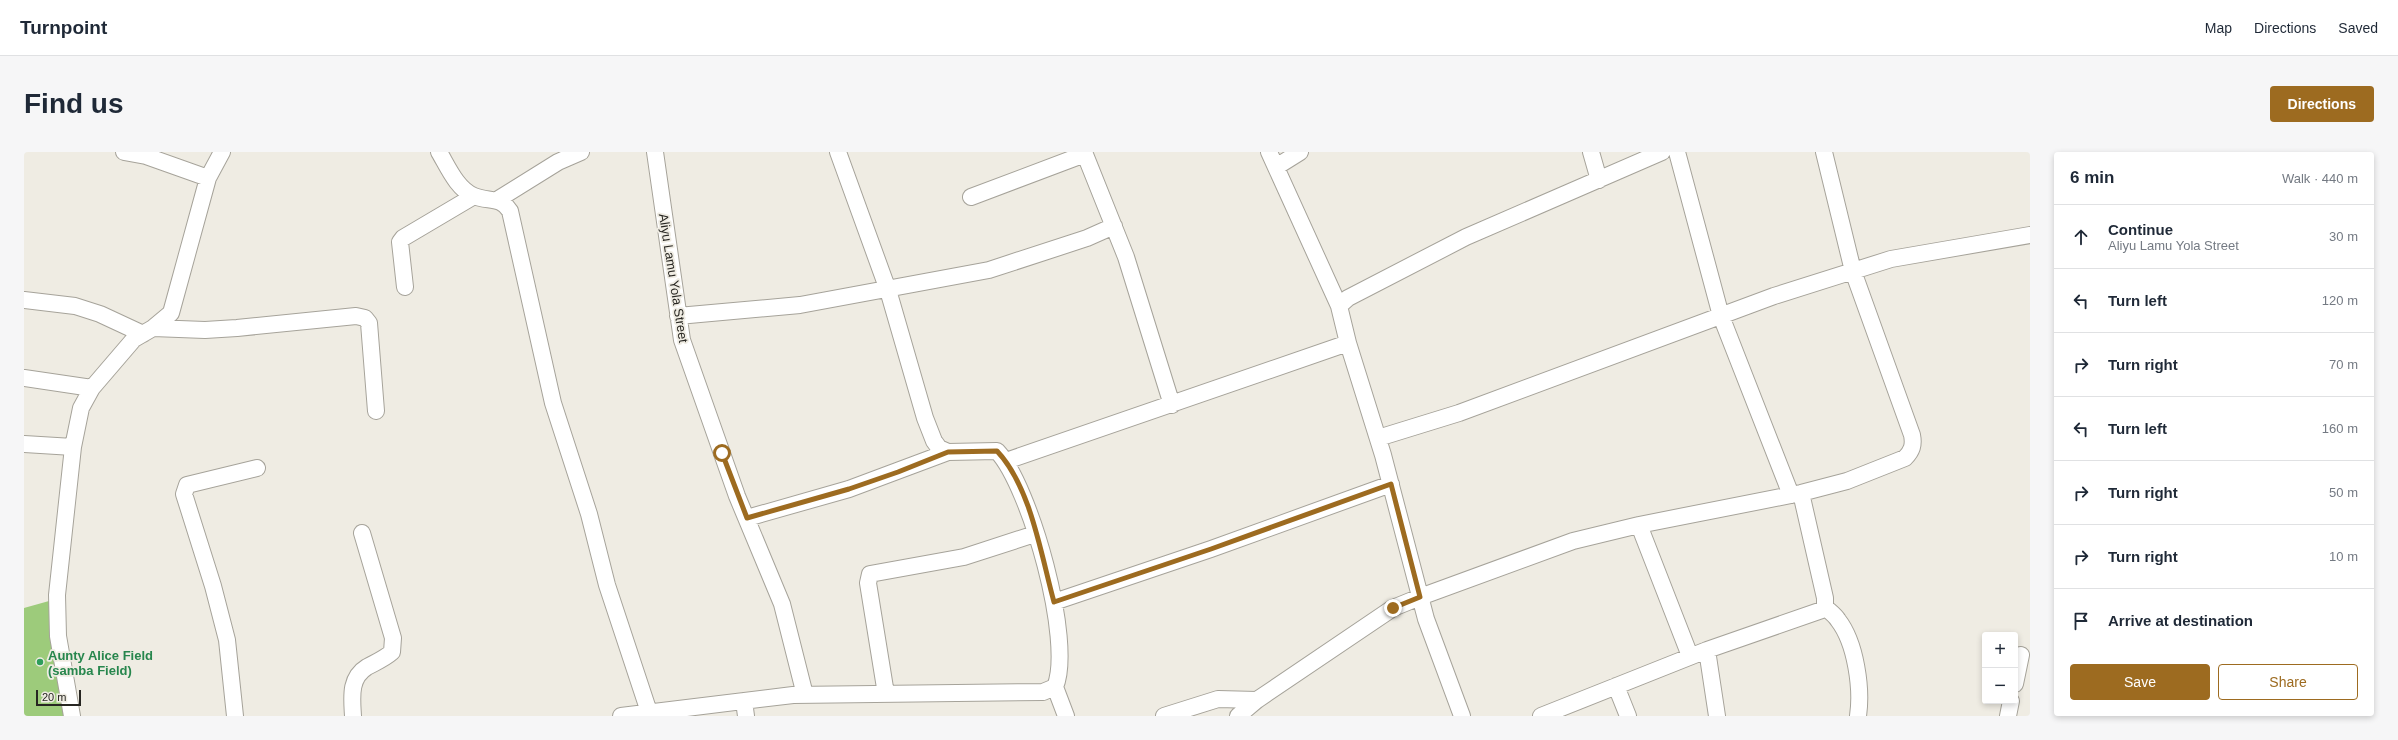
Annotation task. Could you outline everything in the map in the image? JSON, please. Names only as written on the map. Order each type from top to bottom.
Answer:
[{"type":"street","points":[[124,152],[146,156],[208,178]]},
{"type":"street","points":[[72,716],[58,636],[57,595],[73,447],[81,408],[92,388],[134,339],[148,331],[171,313],[208,178],[222,152]]},
{"type":"street","points":[[439,152],[453,176],[474,196],[497,200],[506,204],[510,211],[553,403],[589,514],[607,585],[649,712]]},
{"type":"street","points":[[497,200],[558,162],[581,152]]},
{"type":"street","name":"Aliyu Lamu Yola Street","points":[[655,152],[682,340],[747,518],[782,604],[805,695]]},
{"type":"street","points":[[838,152],[888,290],[925,418],[934,441],[939,448],[948,452]]},
{"type":"street","points":[[1269,152],[1339,306],[1348,343],[1391,484],[1426,619],[1462,716]]},
{"type":"street","points":[[1276,168],[1300,152]]},
{"type":"street","points":[[1591,152],[1599,180]]},
{"type":"street","points":[[1339,306],[1348,298],[1466,236],[1662,152]]},
{"type":"street","points":[[1677,152],[1721,316],[1796,494],[1825,598],[1825,607],[1839,620],[1849,642],[1858,675],[1860,702],[1858,716]]},
{"type":"street","points":[[1238,716],[1257,700],[1393,608],[1420,597],[1574,541],[1639,525],[1796,494],[1847,481],[1905,458],[1911,452],[1914,444],[1853,271],[1824,152]]},
{"type":"street","points":[[971,197],[1084,153],[1126,258],[1172,405]]},
{"type":"street","points":[[405,287],[400,242],[403,238],[474,196]]},
{"type":"street","points":[[678,316],[800,305],[888,290],[989,270],[1064,246],[1114,226]]},
{"type":"street","points":[[1378,438],[1459,413],[1774,296],[1891,259],[2030,235]]},
{"type":"street","points":[[24,300],[75,306],[148,331],[218,330],[356,316],[365,318],[369,323],[376,412]]},
{"type":"street","points":[[1006,461],[1172,405],[1348,343]]},
{"type":"street","points":[[24,378],[92,388]]},
{"type":"street","points":[[24,444],[73,447]]},
{"type":"street","points":[[747,518],[849,489],[898,472],[948,452],[997,451],[1006,461],[1028,506],[1054,602],[1061,666],[1055,687],[1066,716]]},
{"type":"street","points":[[235,716],[226,640],[213,586],[184,494],[187,485],[257,468]]},
{"type":"street","points":[[1054,602],[1211,549],[1391,484]]},
{"type":"street","points":[[1639,525],[1690,656]]},
{"type":"street","points":[[353,716],[352,691],[356,676],[366,667],[384,659],[392,652],[393,638],[362,533]]},
{"type":"street","points":[[886,694],[868,583],[870,574],[964,557],[1035,534]]},
{"type":"street","points":[[1541,716],[1690,656],[1770,627],[1810,616],[1825,607]]},
{"type":"street","points":[[1707,650],[1717,716]]},
{"type":"street","points":[[2018,669],[2021,654]]},
{"type":"street","points":[[1616,686],[1628,716]]},
{"type":"street","points":[[621,716],[649,712],[745,708],[805,695],[1043,692],[1055,687]]},
{"type":"street","points":[[1164,716],[1218,699],[1257,700]]},
{"type":"street","points":[[2008,716],[2010,704]]},
{"type":"green space","name":"Aunty Alice Field (samba Field)","points":[[49,601],[64,716],[24,716],[24,608]]},
{"type":"place","name":"Aunty Alice Field (samba Field)","points":[[40,662]]},
{"type":"route","points":[[722,453],[747,518],[849,489],[898,472],[948,452],[997,451],[1006,461],[1028,506],[1054,602],[1211,549],[1391,484],[1420,597],[1393,608]]}]
